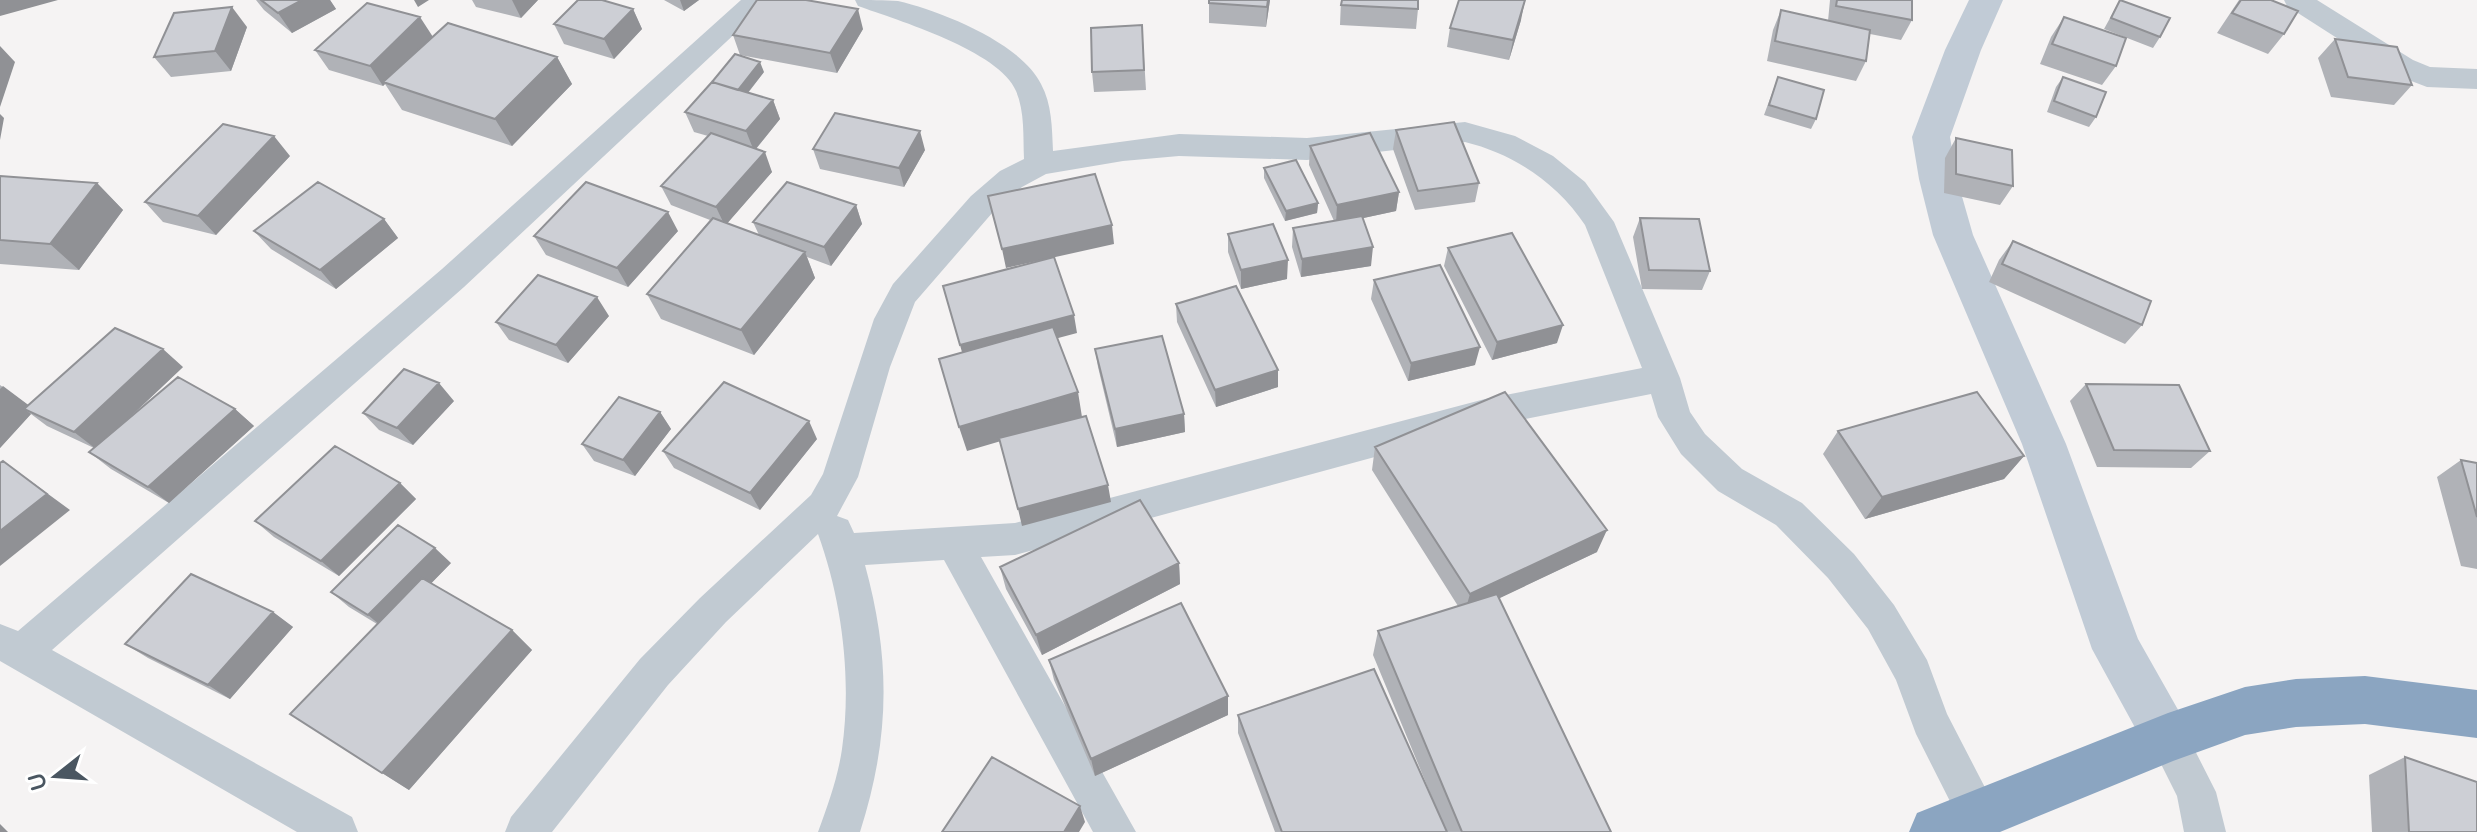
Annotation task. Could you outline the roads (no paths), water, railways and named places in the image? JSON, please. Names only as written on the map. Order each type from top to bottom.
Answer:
[{"type":"highway","points":[[1958,824],[2168,738],[2245,711],[2296,703],[2365,700],[2477,714]]},
{"type":"main road","points":[[1986,0],[1963,50],[1931,137],[1938,179],[1953,235],[2044,444],[2117,649],[2168,738]]},
{"type":"street","points":[[337,832],[10,647],[453,278],[758,0]]},
{"type":"street","points":[[868,0],[961,34],[1005,61],[1026,81],[1034,105],[1039,164]]},
{"type":"street","points":[[2297,0],[2403,67],[2427,77],[2477,79]]},
{"type":"street","points":[[526,832],[654,672],[713,610],[824,506],[840,477],[873,367],[890,319],[904,293],[982,204],[1011,179],[1039,164],[1072,157],[1179,145],[1307,149],[1465,132],[1489,136],[1515,146],[1564,180],[1588,202],[1663,378],[1675,417],[1693,444],[1730,480],[1789,514],[1841,566],[1881,617],[1913,673],[1930,721],[1958,824]]},
{"type":"street","points":[[844,550],[1015,539],[1485,413],[1663,378]]},
{"type":"street","points":[[824,506],[844,550],[859,639],[863,706],[862,747],[839,832]]},
{"type":"street","points":[[954,543],[1115,832]]},
{"type":"street","points":[[2168,738],[2196,792],[2205,832]]}]
